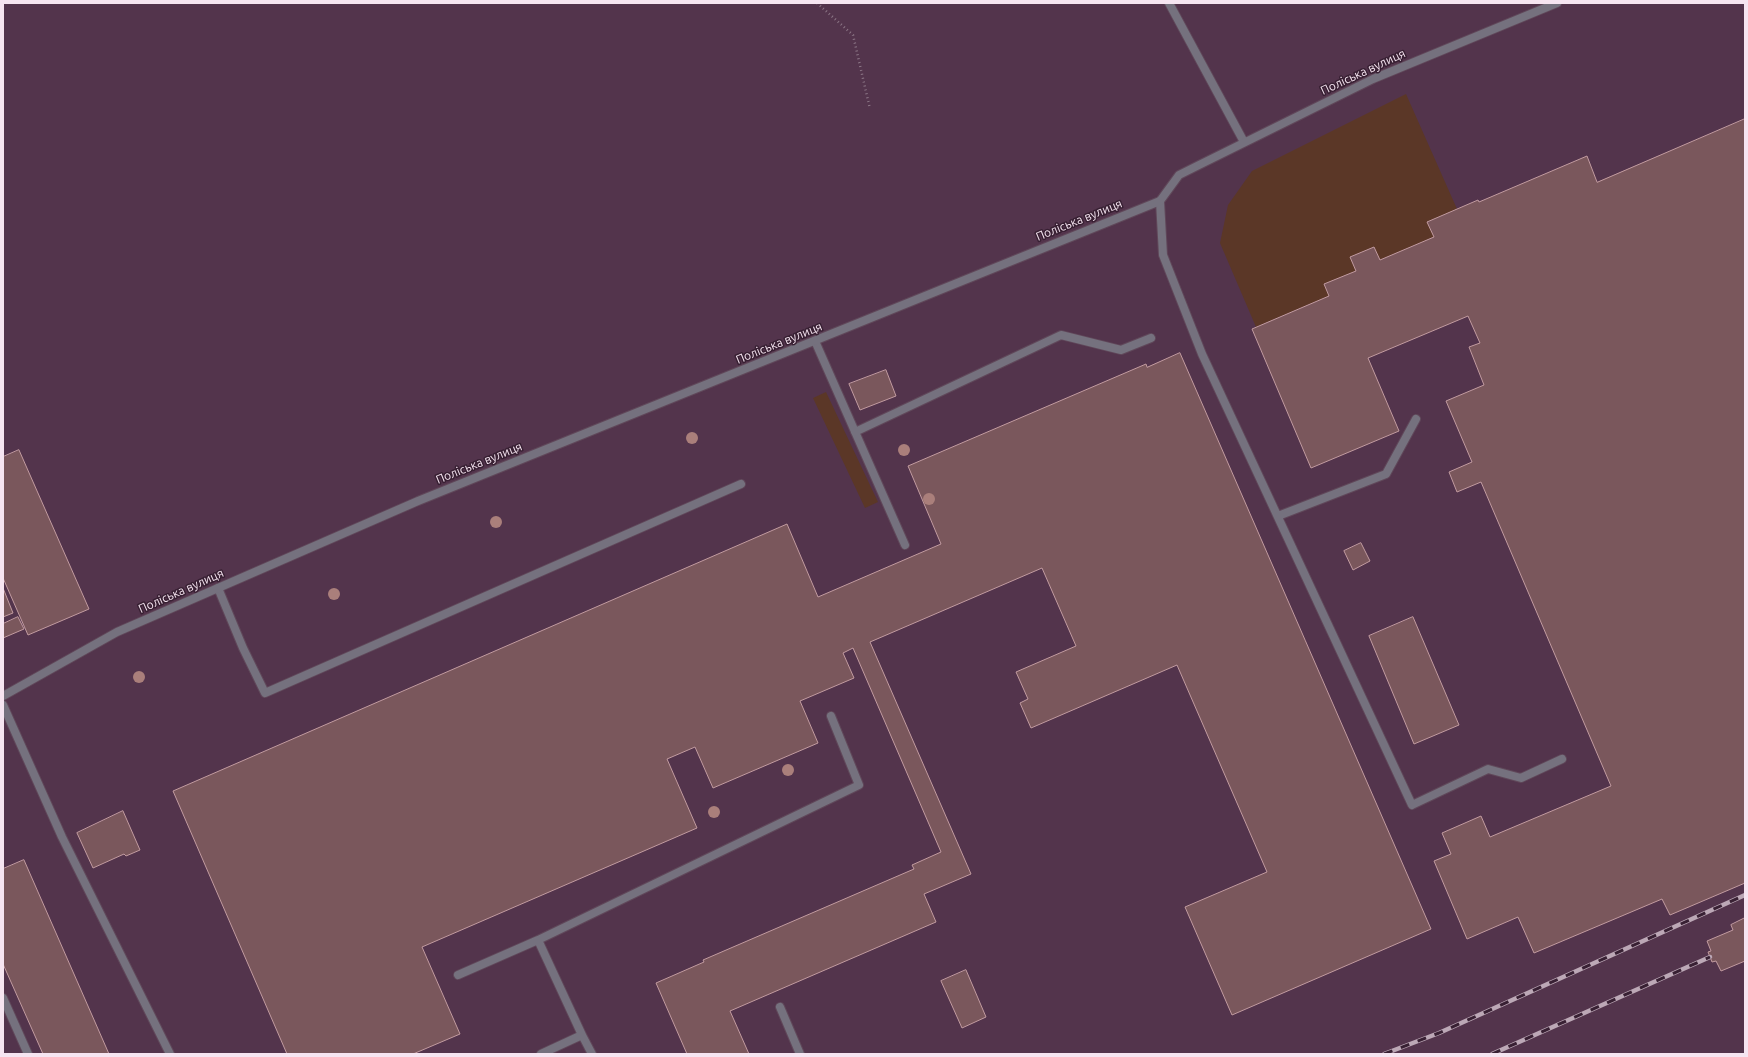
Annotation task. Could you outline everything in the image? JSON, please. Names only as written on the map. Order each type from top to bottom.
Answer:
[{"type":"street","points":[[1169,3],[1244,142]]},
{"type":"street","name":"Поліська вулиця","points":[[3,696],[117,632],[418,501],[1160,200],[1179,175],[1244,142],[1373,79],[1557,3]]},
{"type":"street","points":[[1160,200],[1163,255],[1202,354],[1412,805],[1488,769],[1521,778],[1562,759]]},
{"type":"street","points":[[855,432],[1061,336],[1121,350],[1151,338]]},
{"type":"street","points":[[815,341],[905,545]]},
{"type":"street","points":[[1278,516],[1386,474],[1416,419]]},
{"type":"street","points":[[218,588],[264,693],[741,484]]},
{"type":"street","points":[[3,705],[62,836],[170,1054]]},
{"type":"street","points":[[458,975],[538,940],[859,785],[831,716]]},
{"type":"street","points":[[538,940],[592,1054]]},
{"type":"street","points":[[3,998],[28,1054]]},
{"type":"street","points":[[780,1008],[800,1054]]},
{"type":"street","points":[[541,1054],[582,1035]]},
{"type":"path","points":[[817,3],[852,35],[870,109]]},
{"type":"shaded area","points":[[3,3],[1745,3],[1745,1054],[3,1054]]},
{"type":"shaded area","points":[[1406,94],[1457,209],[1428,222],[1434,237],[1380,260],[1374,247],[1350,257],[1356,271],[1324,284],[1329,296],[1256,327],[1220,243],[1228,205],[1252,171]]},
{"type":"shaded area","points":[[826,392],[878,502],[865,508],[813,398]]},
{"type":"building","points":[[1745,119],[1745,883],[1670,915],[1662,899],[1534,953],[1518,917],[1467,939],[1434,861],[1451,854],[1442,833],[1481,816],[1490,837],[1611,786],[1481,482],[1457,492],[1449,472],[1472,462],[1446,401],[1484,385],[1469,347],[1480,343],[1468,316],[1368,358],[1399,431],[1311,468],[1252,329],[1329,296],[1324,284],[1356,271],[1350,257],[1374,247],[1380,260],[1434,237],[1427,222],[1478,200],[1479,202],[1587,156],[1597,182]]},
{"type":"building","points":[[1180,353],[1431,929],[1232,1015],[1185,907],[1267,872],[1177,665],[1031,728],[1020,703],[1028,699],[1016,672],[1076,646],[1042,568],[870,642],[971,874],[924,894],[936,922],[730,1011],[749,1054],[687,1054],[656,983],[704,962],[703,960],[914,869],[912,865],[941,852],[853,648],[843,653],[854,678],[800,701],[818,743],[713,788],[695,747],[667,759],[697,828],[422,947],[460,1034],[413,1054],[287,1054],[173,791],[787,524],[818,597],[941,544],[908,466],[1146,364],[1147,367]]},
{"type":"building","points":[[886,370],[896,396],[860,410],[849,384]]},
{"type":"building","points":[[19,450],[89,609],[28,635],[3,578],[3,457]]},
{"type":"building","points":[[1361,543],[1370,561],[1353,570],[1344,551]]},
{"type":"building","points":[[3,588],[13,613],[3,617]]},
{"type":"building","points":[[18,617],[24,629],[3,638],[3,624]]},
{"type":"building","points":[[1413,617],[1459,725],[1414,744],[1369,636]]},
{"type":"building","points":[[123,811],[140,850],[126,856],[124,854],[93,868],[77,833]]},
{"type":"building","points":[[24,860],[109,1054],[43,1054],[3,964],[3,869]]},
{"type":"building","points":[[1745,918],[1745,961],[1721,971],[1716,961],[1712,962],[1708,952],[1711,951],[1707,941],[1733,930],[1731,925]]},
{"type":"building","points":[[966,970],[986,1017],[962,1028],[941,981]]},
{"type":"railway","points":[[1384,1054],[1439,1033],[1745,895]]},
{"type":"railway","points":[[1492,1054],[1710,957]]}]
